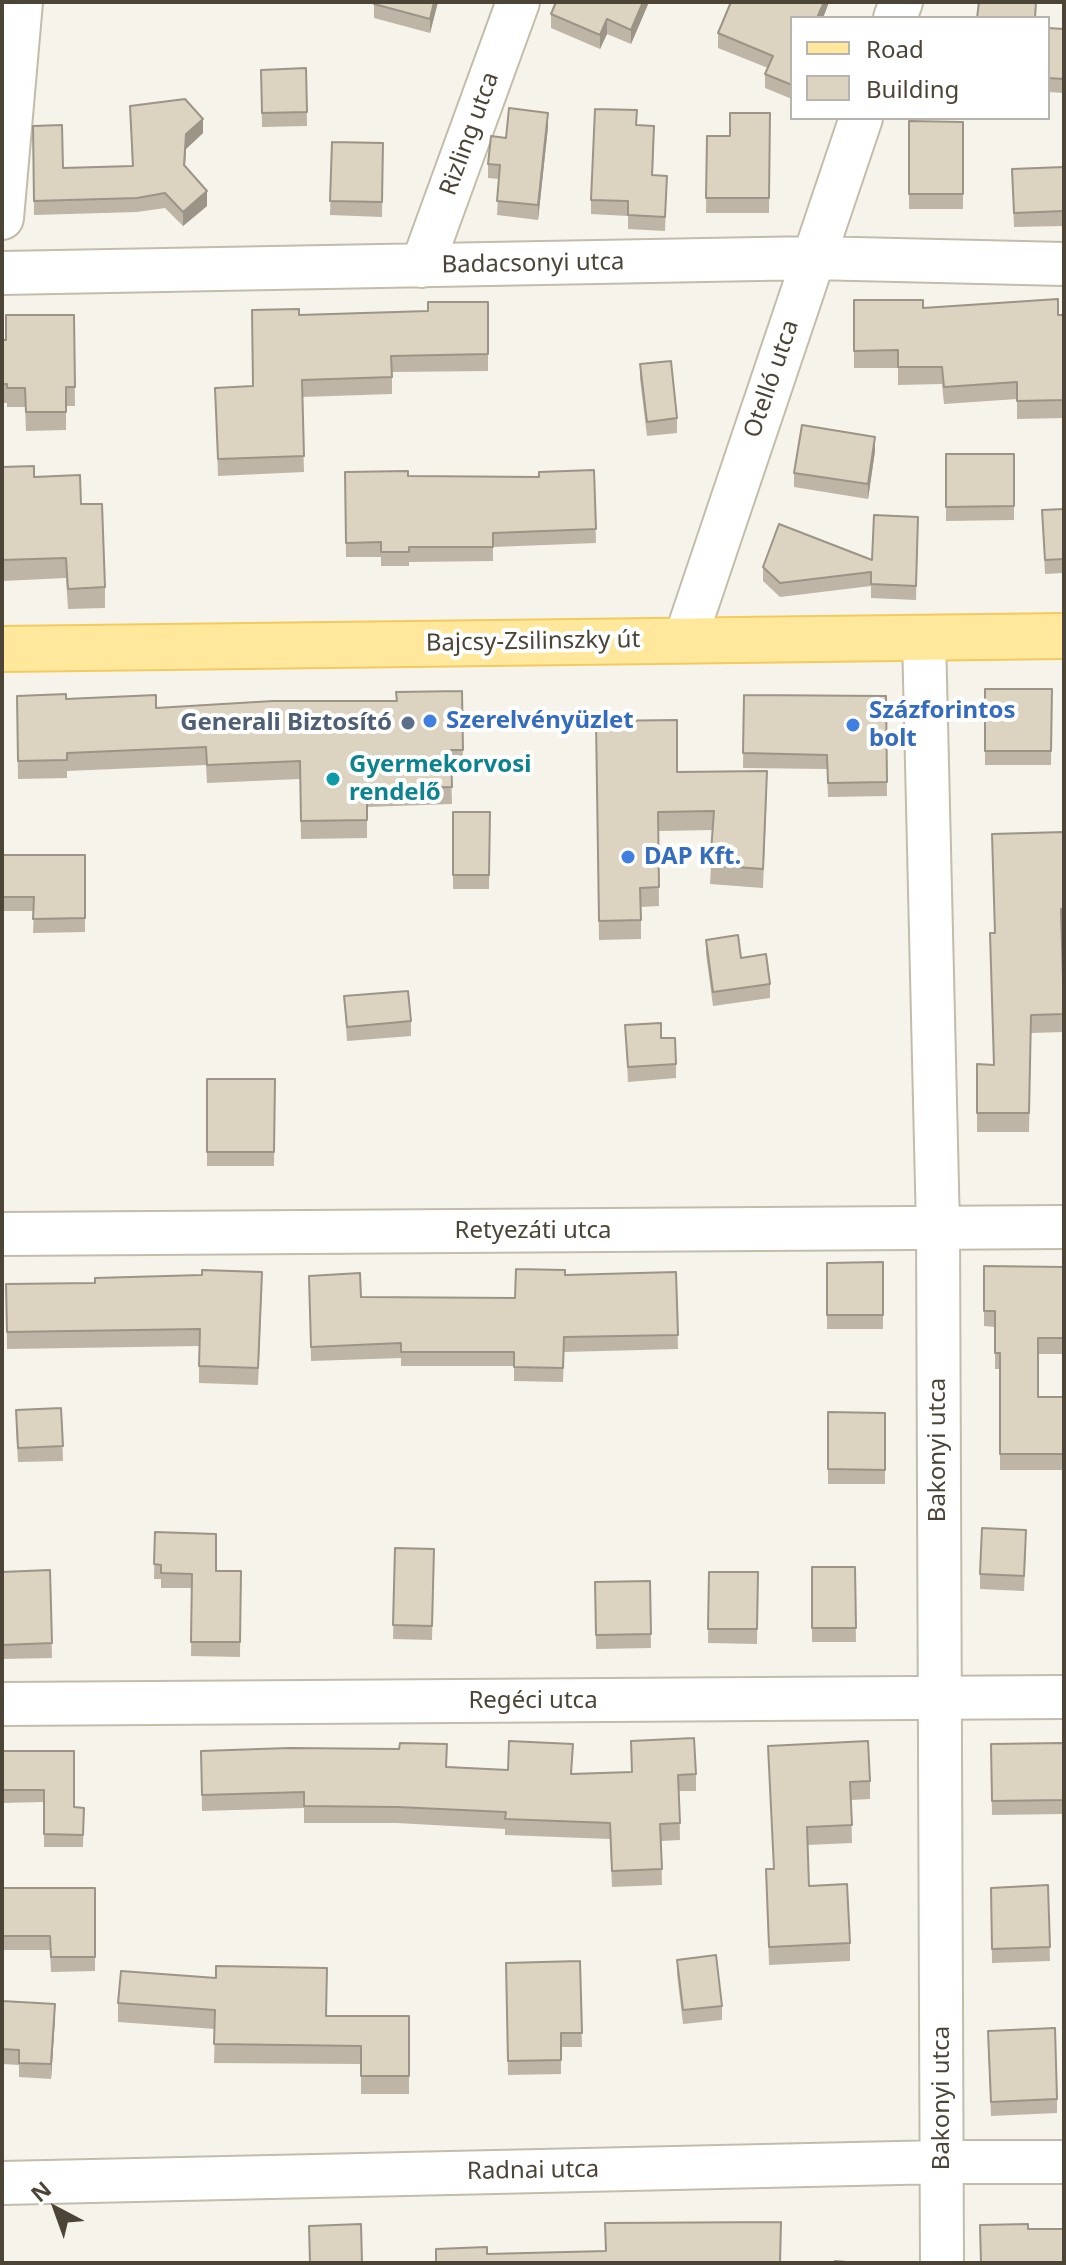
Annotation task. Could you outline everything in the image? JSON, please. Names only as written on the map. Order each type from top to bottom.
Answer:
[{"type":"main road","name":"Bajcsy-Zsilinszky út","points":[[2,649],[1064,636]]},
{"type":"street","points":[[2,218],[21,2]]},
{"type":"street","name":"Rizling utca","points":[[422,266],[518,2]]},
{"type":"street","name":"Otelló utca","points":[[685,640],[860,120]]},
{"type":"street","name":"Badacsonyi utca","points":[[2,273],[813,258],[1064,264]]},
{"type":"street","name":"Bakonyi utca","points":[[924,637],[938,1228],[942,2263]]},
{"type":"street","name":"Retyezáti utca","points":[[2,1234],[1064,1227]]},
{"type":"street","name":"Regéci utca","points":[[2,1704],[1064,1697]]},
{"type":"street","name":"Radnai utca","points":[[2,2183],[1064,2162]]},
{"type":"building","points":[[374,2],[434,2],[430,19]]},
{"type":"building","points":[[556,2],[643,2],[631,30],[607,19],[600,35],[551,14]]},
{"type":"building","points":[[731,2],[824,2],[818,16],[790,16],[790,84],[765,74],[773,56],[718,33]]},
{"type":"building","points":[[979,2],[1036,2],[1035,16],[977,16]]},
{"type":"building","points":[[1050,28],[1064,29],[1064,79],[1050,78]]},
{"type":"building","points":[[306,68],[307,112],[262,113],[261,70]]},
{"type":"building","points":[[185,99],[203,119],[186,134],[184,165],[207,191],[183,212],[165,193],[137,198],[34,201],[33,126],[62,125],[63,168],[133,166],[130,106]]},
{"type":"building","points":[[509,108],[548,113],[538,205],[497,201],[500,165],[488,164],[491,136],[506,138]]},
{"type":"building","points":[[595,109],[637,110],[636,125],[654,126],[652,175],[667,176],[665,217],[628,215],[628,201],[591,200]]},
{"type":"building","points":[[730,113],[770,113],[769,198],[706,198],[707,136],[730,136]]},
{"type":"building","points":[[909,121],[963,122],[963,194],[909,194]]},
{"type":"building","points":[[332,142],[383,143],[382,202],[330,201]]},
{"type":"building","points":[[1064,167],[1064,211],[1014,213],[1012,169]]},
{"type":"building","points":[[1058,299],[1058,315],[1064,315],[1064,400],[1017,401],[1017,382],[944,387],[942,367],[898,367],[898,350],[854,351],[854,300],[923,300],[923,308]]},
{"type":"building","points":[[428,302],[488,302],[488,354],[391,356],[392,377],[302,380],[304,456],[218,459],[215,388],[253,386],[252,310],[299,309],[299,315],[428,311]]},
{"type":"building","points":[[6,315],[74,315],[75,387],[66,387],[66,412],[26,412],[25,388],[7,388],[7,384],[2,384],[2,340],[6,340]]},
{"type":"building","points":[[671,361],[677,418],[647,422],[640,364]]},
{"type":"building","points":[[802,425],[875,437],[868,484],[794,473]]},
{"type":"building","points":[[946,454],[1014,454],[1014,506],[946,507]]},
{"type":"building","points":[[34,466],[34,477],[80,475],[81,504],[102,504],[105,587],[68,589],[66,558],[2,560],[2,467]]},
{"type":"building","points":[[594,470],[596,529],[493,533],[493,547],[409,547],[409,552],[381,552],[381,542],[346,543],[345,472],[408,471],[408,476],[539,477],[539,472]]},
{"type":"building","points":[[1064,509],[1064,559],[1045,560],[1042,510]]},
{"type":"building","points":[[874,515],[918,517],[916,586],[871,584],[871,572],[780,583],[763,567],[779,524],[872,560]]},
{"type":"building","points":[[985,689],[1052,689],[1051,751],[985,751]]},
{"type":"building","points":[[462,691],[463,750],[451,750],[452,787],[367,789],[367,820],[301,821],[300,761],[207,765],[206,747],[67,753],[67,760],[18,761],[17,696],[66,694],[66,699],[156,695],[156,708],[273,701],[397,701],[396,692]]},
{"type":"building","points":[[744,695],[886,696],[887,782],[828,783],[827,755],[743,753]]},
{"type":"building","points":[[677,720],[677,772],[767,771],[763,869],[710,865],[714,811],[658,812],[659,887],[640,888],[641,920],[599,921],[596,721]]},
{"type":"building","points":[[453,812],[490,812],[489,875],[453,875]]},
{"type":"building","points":[[1064,832],[1064,909],[1061,909],[1064,1014],[1031,1015],[1029,1113],[977,1113],[977,1064],[994,1065],[990,933],[995,933],[992,834]]},
{"type":"building","points":[[2,855],[85,855],[85,918],[33,919],[34,897],[2,897]]},
{"type":"building","points":[[738,935],[741,958],[766,954],[770,984],[713,992],[706,940]]},
{"type":"building","points":[[408,991],[411,1021],[347,1027],[344,996]]},
{"type":"building","points":[[661,1023],[661,1038],[675,1038],[676,1064],[628,1067],[625,1025]]},
{"type":"building","points":[[207,1079],[275,1079],[274,1152],[207,1152]]},
{"type":"building","points":[[883,1262],[883,1315],[827,1315],[827,1263]]},
{"type":"building","points":[[984,1266],[1064,1267],[1064,1338],[1038,1338],[1038,1397],[1064,1397],[1064,1454],[1000,1454],[1000,1353],[995,1353],[995,1311],[984,1311]]},
{"type":"building","points":[[516,1269],[565,1270],[565,1275],[676,1272],[678,1335],[564,1337],[563,1368],[514,1367],[514,1352],[401,1352],[401,1343],[311,1347],[309,1276],[360,1273],[361,1297],[515,1298]]},
{"type":"building","points":[[202,1270],[262,1272],[258,1368],[199,1366],[200,1329],[7,1332],[6,1284],[95,1283],[95,1278],[202,1275]]},
{"type":"building","points":[[61,1408],[63,1446],[18,1448],[16,1410]]},
{"type":"building","points":[[828,1412],[885,1413],[885,1470],[828,1469]]},
{"type":"building","points":[[982,1528],[1026,1530],[1024,1576],[980,1574]]},
{"type":"building","points":[[155,1532],[216,1534],[216,1571],[241,1571],[240,1642],[191,1642],[192,1574],[161,1573],[161,1565],[154,1564]]},
{"type":"building","points":[[395,1548],[434,1549],[432,1626],[393,1625]]},
{"type":"building","points":[[812,1567],[855,1567],[856,1628],[812,1628]]},
{"type":"building","points":[[50,1570],[52,1643],[2,1645],[2,1572]]},
{"type":"building","points":[[709,1572],[758,1572],[757,1629],[708,1629]]},
{"type":"building","points":[[650,1581],[651,1634],[596,1635],[595,1582]]},
{"type":"building","points":[[694,1738],[696,1774],[678,1775],[680,1823],[660,1824],[662,1869],[612,1871],[610,1823],[505,1819],[506,1812],[304,1806],[304,1792],[202,1795],[201,1751],[399,1749],[400,1743],[447,1744],[446,1767],[508,1770],[509,1741],[573,1744],[571,1774],[632,1772],[631,1741]]},
{"type":"building","points":[[868,1741],[870,1781],[850,1782],[852,1825],[807,1827],[809,1886],[847,1884],[850,1943],[769,1947],[766,1869],[774,1869],[768,1746]]},
{"type":"building","points":[[1064,1743],[1064,1800],[992,1801],[991,1744]]},
{"type":"building","points":[[2,1751],[74,1751],[74,1807],[84,1808],[83,1835],[44,1834],[44,1790],[2,1790]]},
{"type":"building","points":[[1048,1885],[1050,1947],[992,1949],[991,1888]]},
{"type":"building","points":[[2,1888],[95,1888],[95,1957],[51,1957],[50,1936],[2,1936]]},
{"type":"building","points":[[716,1955],[722,2006],[683,2010],[677,1960]]},
{"type":"building","points":[[580,1961],[582,2033],[561,2033],[561,2060],[508,2061],[506,1963]]},
{"type":"building","points":[[216,1966],[327,1968],[326,2016],[409,2016],[409,2076],[361,2076],[361,2046],[214,2044],[215,2010],[118,2003],[121,1971],[216,1978]]},
{"type":"building","points":[[2,2001],[55,2004],[51,2064],[19,2063],[19,2050],[2,2049]]},
{"type":"building","points":[[1055,2028],[1057,2099],[991,2102],[988,2031]]},
{"type":"building","points":[[781,2222],[780,2263],[436,2263],[436,2249],[487,2247],[487,2254],[606,2251],[605,2223]]},
{"type":"building","points":[[361,2224],[362,2263],[310,2263],[309,2226]]},
{"type":"building","points":[[1028,2224],[1028,2229],[1064,2229],[1064,2263],[981,2263],[980,2225]]},
{"type":"place","name":"Szerelvényüzlet","points":[[430,721]]},
{"type":"place","name":"Generali Biztosító","points":[[408,723]]},
{"type":"place","name":"Százforintos bolt","points":[[853,725]]},
{"type":"place","name":"Gyermekorvosi rendelő","points":[[333,779]]},
{"type":"place","name":"DAP Kft.","points":[[628,857]]}]
